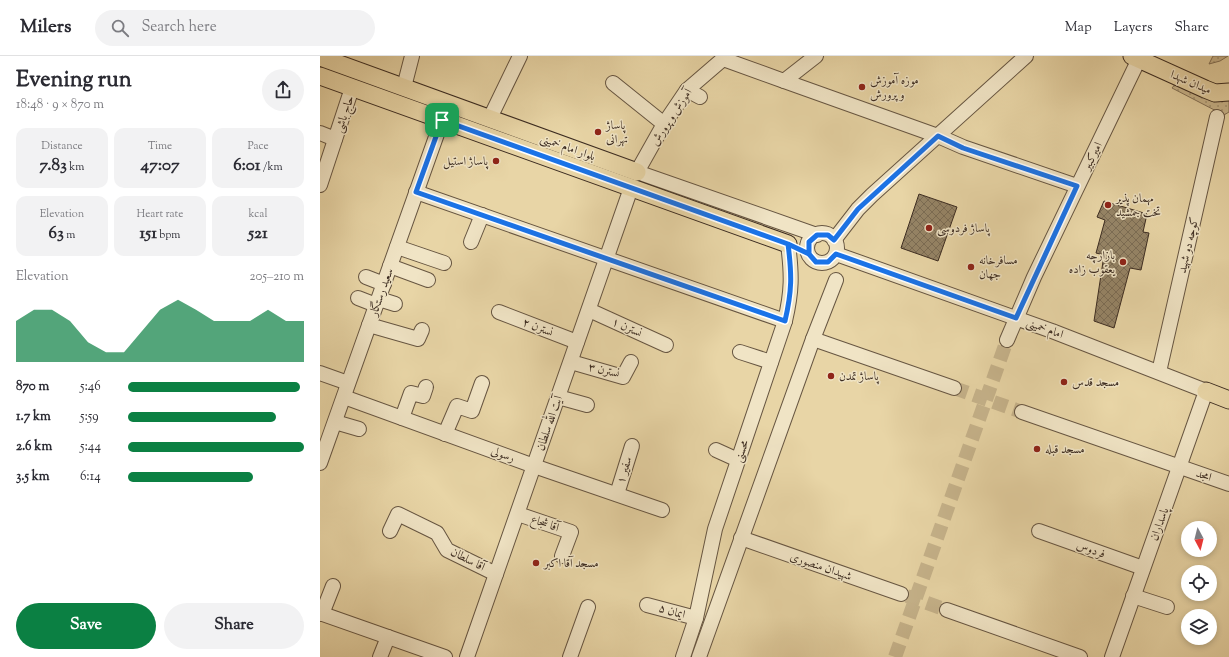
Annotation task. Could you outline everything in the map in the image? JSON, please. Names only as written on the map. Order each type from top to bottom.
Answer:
[{"type":"main road","name":"بلوار امام خمینی","points":[[320,57],[637,172]]},
{"type":"main road","name":"میدان شهدا","points":[[1135,58],[1205,89],[1215,92],[1229,92]]},
{"type":"main road","name":"بلوار امام خمینی","points":[[320,76],[788,244]]},
{"type":"main road","name":"امام خمینی","points":[[1206,390],[1229,400]]},
{"type":"street","points":[[404,87],[412,56]]},
{"type":"street","points":[[490,118],[520,56]]},
{"type":"street","points":[[784,81],[816,56]]},
{"type":"street","points":[[834,240],[858,209],[1026,56]]},
{"type":"street","name":"آموزش و پرورش","points":[[637,172],[688,82],[725,58],[784,81],[938,136],[963,148],[1077,186]]},
{"type":"street","name":"امیرکبیر","points":[[1008,340],[1016,318],[1135,58]]},
{"type":"street","points":[[688,82],[700,97]]},
{"type":"street","points":[[612,83],[664,124]]},
{"type":"street","name":"حاج باشی","points":[[320,185],[330,142],[352,88]]},
{"type":"street","name":"کوچه دو شهید","points":[[1159,372],[1216,118]]},
{"type":"street","name":"سعید رستگار","points":[[320,463],[324,439],[335,422],[442,120]]},
{"type":"street","points":[[320,133],[330,142]]},
{"type":"street","name":"بلوار امام خمینی","points":[[637,172],[817,235]]},
{"type":"street","name":"آیت الله سلطان","points":[[468,657],[631,188]]},
{"type":"street","points":[[416,192],[785,321]]},
{"type":"street","points":[[471,242],[482,215]]},
{"type":"street","points":[[817,235],[828,235],[834,240],[837,247],[836,254],[831,260],[824,263],[816,262],[809,254],[809,242],[817,235]]},
{"type":"street","name":"بلوار امام خمینی","points":[[788,244],[809,254]]},
{"type":"street","name":"محسنی","points":[[683,657],[696,618],[715,529],[785,321],[792,292],[791,264],[788,244]]},
{"type":"street","points":[[397,247],[444,263]]},
{"type":"street","name":"امام خمینی","points":[[836,254],[1016,318],[1206,390]]},
{"type":"street","points":[[390,266],[428,280]]},
{"type":"street","points":[[366,277],[384,284]]},
{"type":"street","points":[[699,657],[813,339],[836,280]]},
{"type":"street","points":[[358,298],[395,304]]},
{"type":"street","name":"نسترن ۱","points":[[589,310],[666,345]]},
{"type":"street","name":"نسترن ۲","points":[[499,312],[577,342]]},
{"type":"street","points":[[369,324],[418,339],[422,330]]},
{"type":"street","points":[[813,339],[954,388]]},
{"type":"street","points":[[740,352],[771,362]]},
{"type":"street","name":"نسترن ۳","points":[[570,362],[623,377],[631,362]]},
{"type":"street","points":[[320,373],[348,383]]},
{"type":"street","points":[[445,434],[457,406],[472,411],[482,383]]},
{"type":"street","points":[[402,418],[411,393],[423,396],[426,387]]},
{"type":"street","name":"پاسداران","points":[[1112,657],[1122,609],[1133,596],[1206,390]]},
{"type":"street","name":"رسولی","points":[[344,397],[534,466],[662,510]]},
{"type":"street","points":[[558,397],[587,405]]},
{"type":"street","name":"امجد","points":[[1022,412],[1229,484]]},
{"type":"street","points":[[335,422],[359,429]]},
{"type":"street","name":"سفیر ۱","points":[[617,494],[632,446]]},
{"type":"street","points":[[716,450],[738,460]]},
{"type":"street","name":"آقا سلطان","points":[[390,531],[398,514],[437,533],[447,550],[496,574]]},
{"type":"street","name":"آقا شجاع","points":[[518,514],[571,532],[562,556]]},
{"type":"street","name":"فردوس","points":[[1039,531],[1143,568]]},
{"type":"street","name":"شهیدان منصوری","points":[[741,538],[901,594]]},
{"type":"street","points":[[333,586],[321,613],[445,657]]},
{"type":"street","points":[[1133,596],[1167,607]]},
{"type":"street","name":"ایمان ۵","points":[[647,605],[696,618]]},
{"type":"street","points":[[570,657],[588,607]]},
{"type":"street","points":[[947,610],[1080,657]]},
{"type":"street","points":[[380,657],[388,637]]},
{"type":"shaded area","points":[[1213,56],[1228,56],[1220,61],[1209,64]]},
{"type":"shaded area","points":[[1176,83],[1201,95],[1229,100],[1229,112],[1224,115],[1172,88]]},
{"type":"building","name":"پاساژ فردوسی","points":[[919,194],[957,207],[938,261],[901,248]]},
{"type":"building","name":"بازارچه یعقوب زاده","points":[[1104,201],[1147,214],[1143,232],[1149,233],[1141,270],[1130,268],[1114,328],[1094,321],[1104,255],[1096,253],[1105,220],[1097,217]]},
{"type":"tunnel","points":[[895,657],[1007,340]]},
{"type":"tunnel","points":[[954,388],[1022,412]]},
{"type":"tunnel","points":[[907,596],[947,610]]},
{"type":"place","name":"موزه آموزش و پرورش","points":[[862,87]]},
{"type":"place","name":"پاساژ تهرانی","points":[[598,132]]},
{"type":"place","name":"پاساژ استیل","points":[[496,161]]},
{"type":"place","name":"مهمان پذیر تخت جمشید","points":[[1108,205]]},
{"type":"place","name":"پاساژ فردوسی","points":[[929,228]]},
{"type":"place","name":"بازارچه یعقوب زاده","points":[[1123,262]]},
{"type":"place","name":"مسافرخانه جهان","points":[[971,267]]},
{"type":"place","name":"پاساژ تمدن","points":[[831,376]]},
{"type":"place","name":"مسجد قدس","points":[[1064,382]]},
{"type":"place","name":"مسجد قبله","points":[[1037,449]]},
{"type":"place","name":"مسجد آقا اکبر","points":[[536,563]]},
{"type":"route","points":[[442,120],[416,192],[785,321],[792,292],[791,264],[788,244],[809,254],[809,242],[814,236],[825,234],[832,237],[834,240],[858,209],[938,136],[963,148],[1077,186],[1016,318],[836,254],[834,258],[828,262],[816,262],[810,257],[809,254],[788,244],[442,120]]}]
